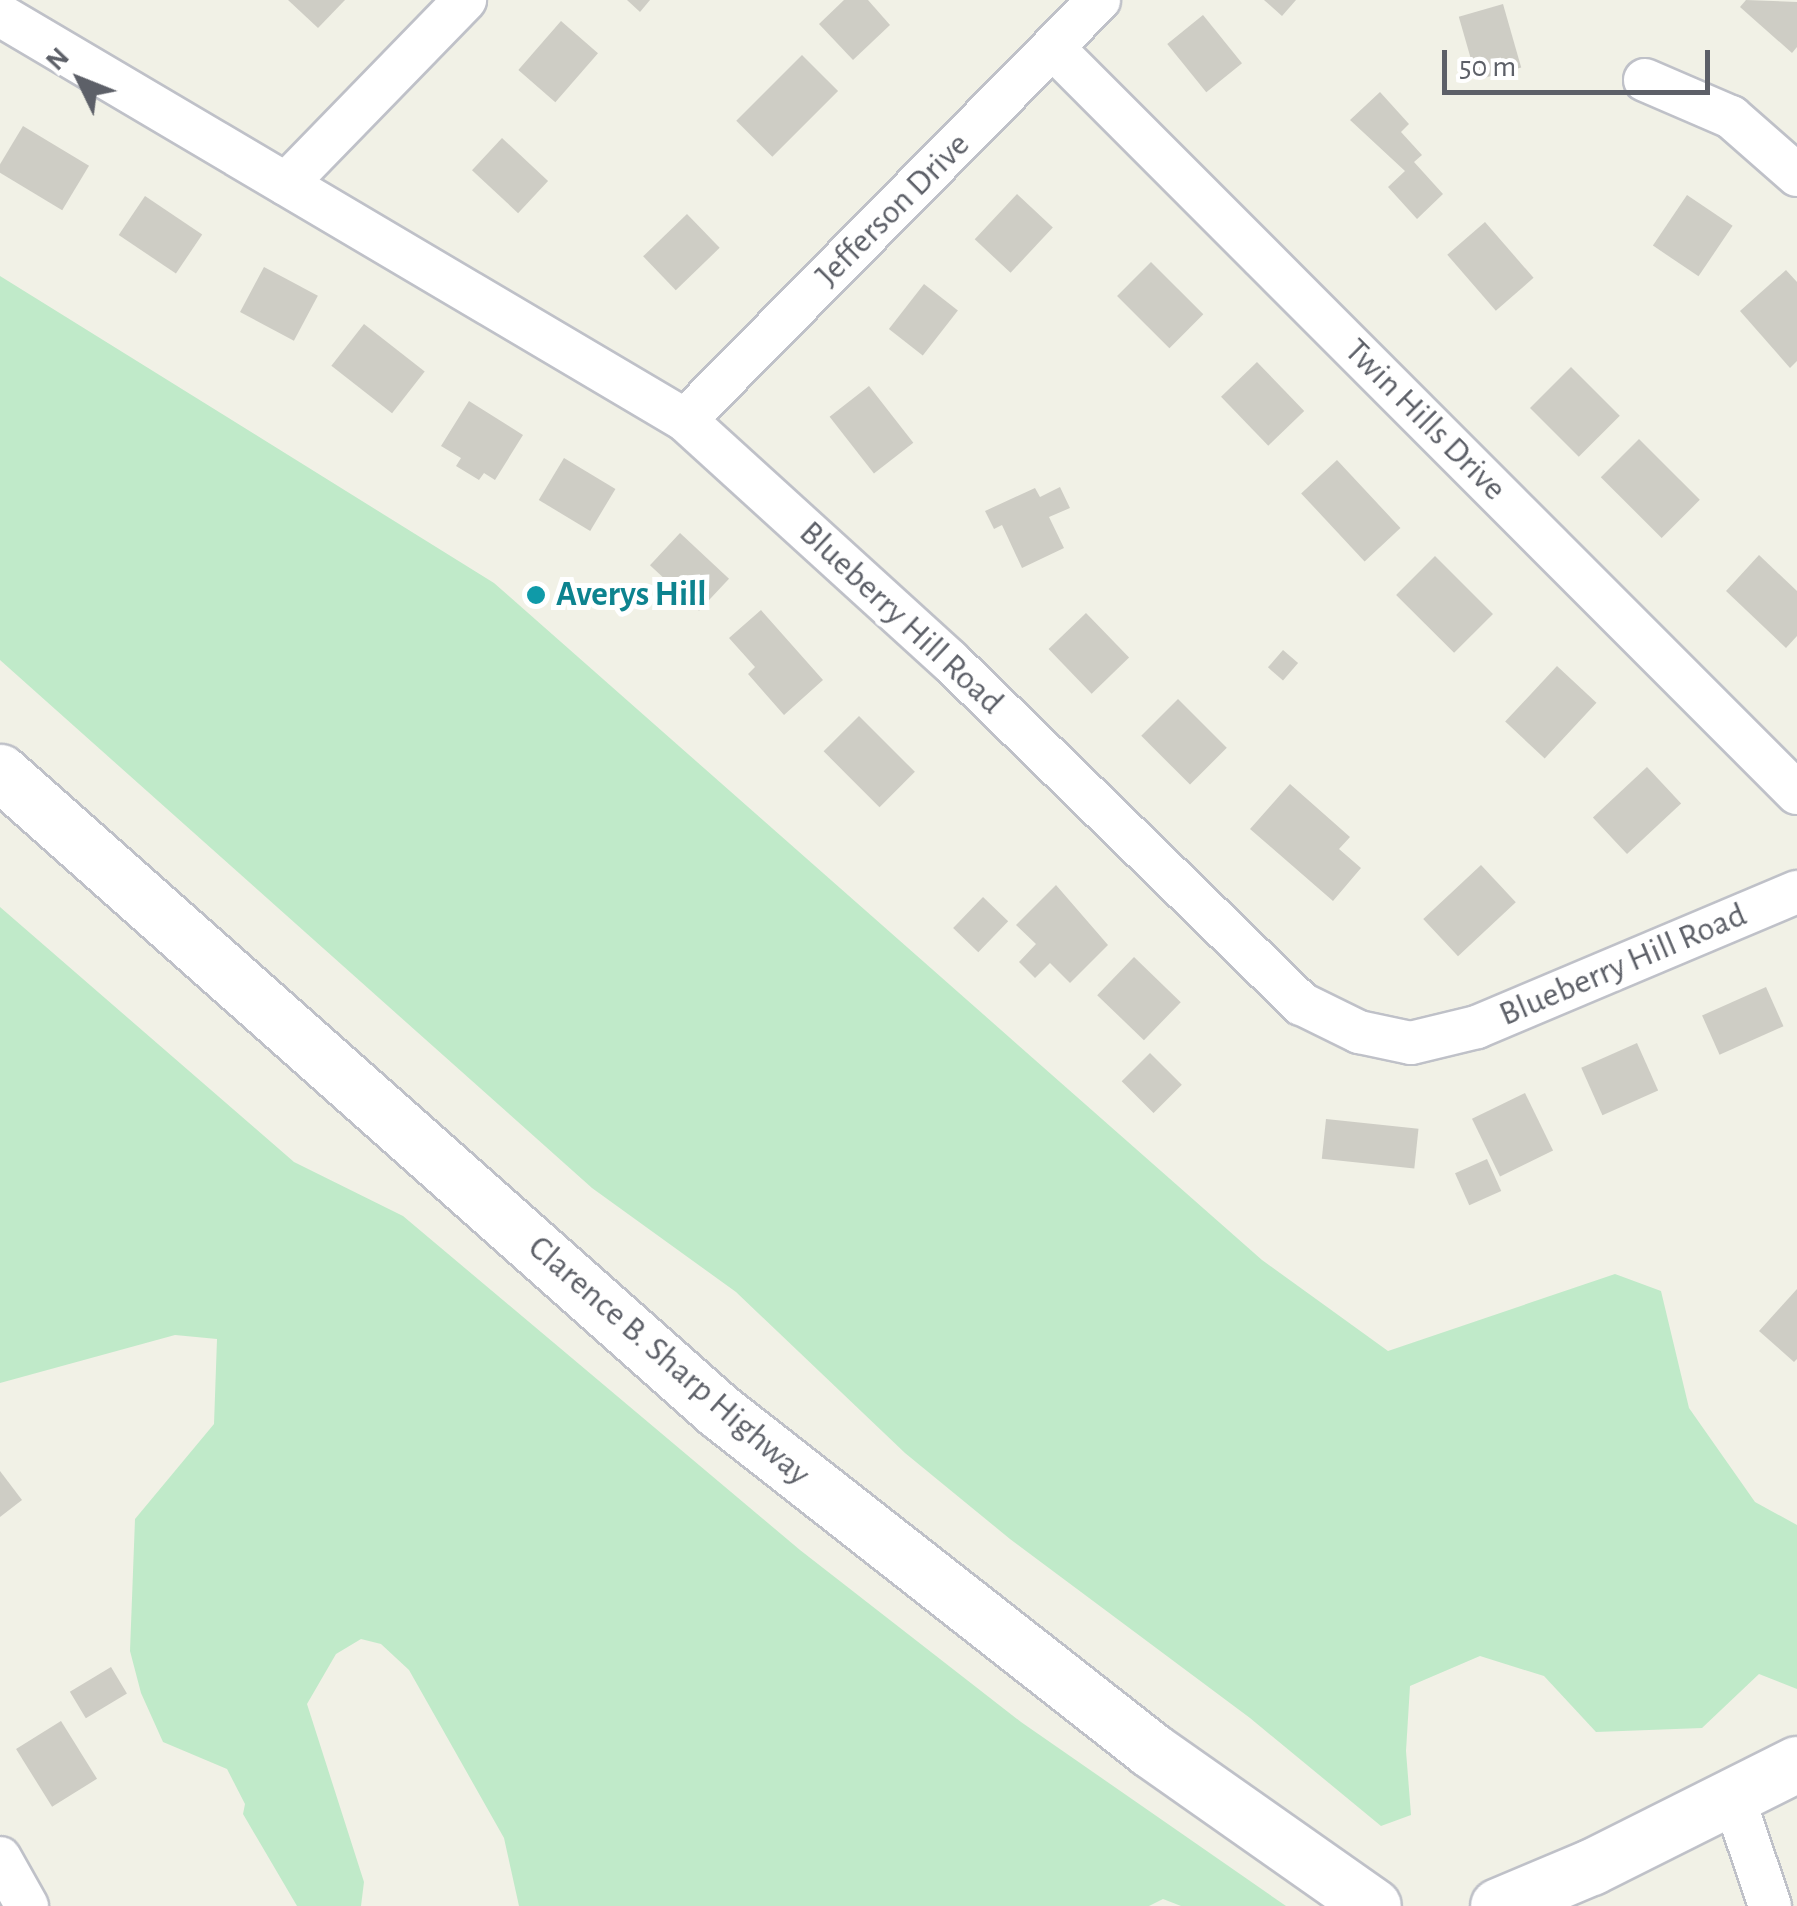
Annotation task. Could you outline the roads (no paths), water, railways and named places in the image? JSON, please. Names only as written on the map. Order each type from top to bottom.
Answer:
[{"type":"main road","name":"Clarence B. Sharp Highway","points":[[0,772],[719,1411],[1152,1750],[1374,1906]]},
{"type":"main road","points":[[1498,1906],[1591,1868],[1797,1764]]},
{"type":"street","points":[[286,184],[465,0]]},
{"type":"street","name":"Jefferson Drive","points":[[685,420],[1099,0]]},
{"type":"street","name":"Blueberry Hill Road","points":[[0,15],[685,420],[949,660],[1302,1004],[1359,1032],[1411,1043],[1477,1027],[1797,892]]},
{"type":"street","name":"Twin Hills Drive","points":[[1053,48],[1797,793]]},
{"type":"street","points":[[1646,80],[1731,117],[1797,174]]},
{"type":"street","points":[[1734,1799],[1770,1906]]},
{"type":"street","points":[[0,1858],[28,1906]]},
{"type":"place","name":"Averys Hill","points":[[536,595]]}]
